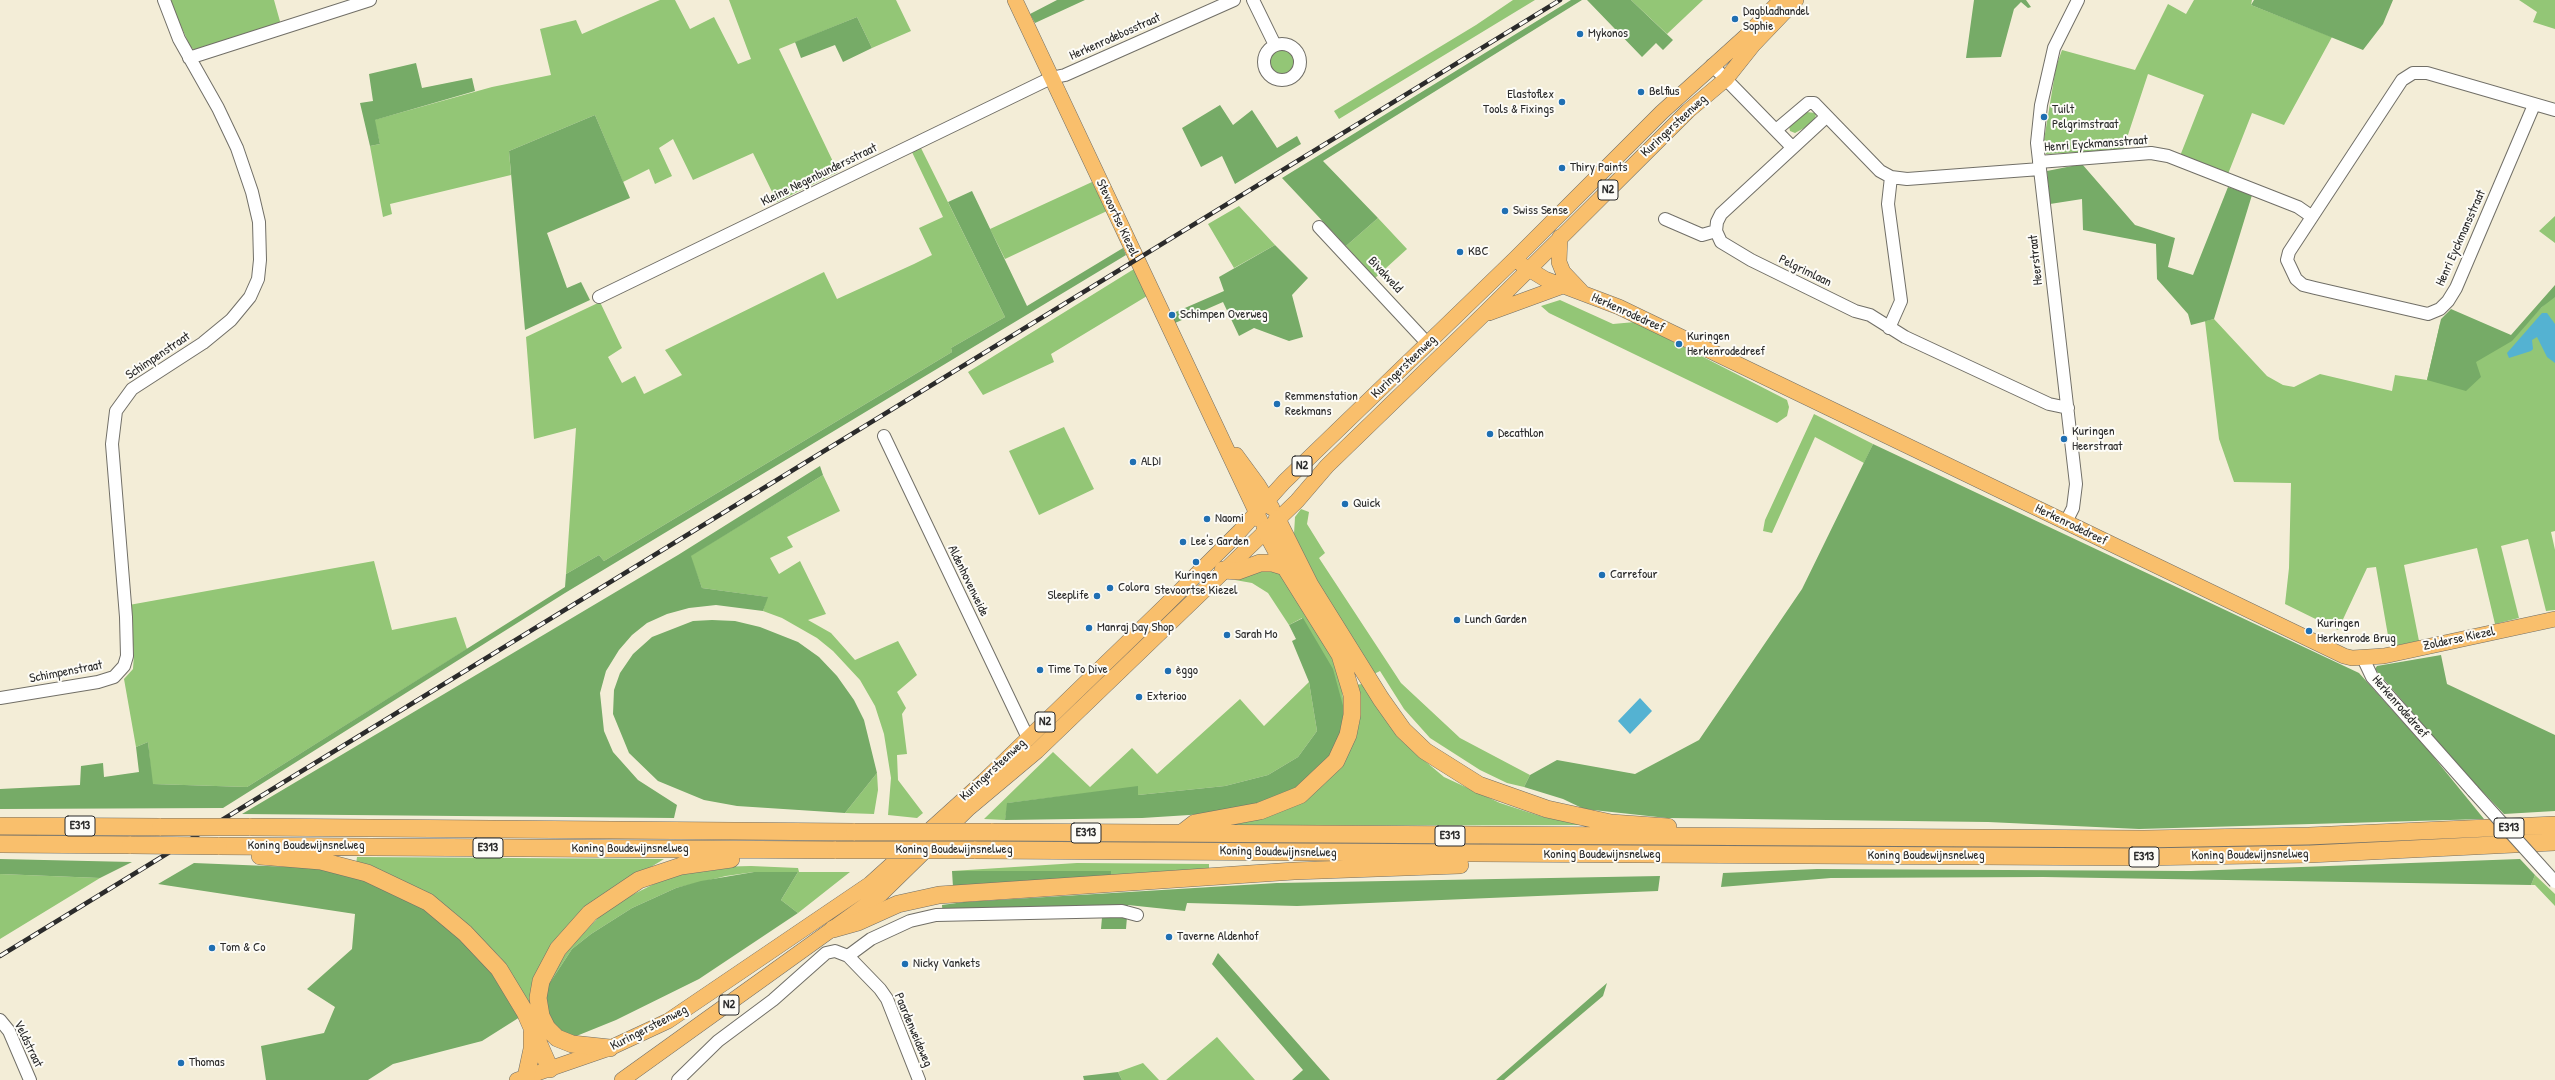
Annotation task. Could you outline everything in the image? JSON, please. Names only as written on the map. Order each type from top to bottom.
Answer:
[{"type":"highway","points":[[1181,833],[1196,823],[1260,811],[1300,794],[1336,761],[1348,736],[1352,715],[1352,695],[1348,674],[1340,655],[1285,567],[1271,524]]},
{"type":"highway","points":[[1271,524],[1381,699],[1403,730],[1425,751],[1479,785],[1547,809],[1611,823],[1690,829],[1719,838]]},
{"type":"highway","points":[[1223,570],[1238,571],[1260,563],[1272,563],[1285,567]]},
{"type":"highway","name":"Koning Boudewijnsnelweg","points":[[0,826],[1181,833],[1719,838],[2144,839],[2309,836],[2555,825]]},
{"type":"highway","name":"Koning Boudewijnsnelweg","points":[[0,844],[757,850],[2142,857],[2310,854],[2555,842]]},
{"type":"highway","points":[[218,846],[236,855],[321,861],[367,873],[428,902],[465,933],[499,969],[525,1012],[554,1074]]},
{"type":"highway","points":[[610,1048],[572,1044],[557,1038],[547,1028],[541,1016],[538,998],[541,981],[558,949],[590,913],[639,880],[680,866],[739,859],[757,850]]},
{"type":"highway","points":[[833,929],[858,922],[898,904],[939,894],[1286,871],[1511,863],[1526,854]]},
{"type":"highway","points":[[521,1078],[532,1049],[532,1028]]},
{"type":"main road","name":"Stevoortse Kiezel","points":[[1015,0],[1256,514],[1271,524]]},
{"type":"main road","name":"Kuringersteenweg","points":[[521,1078],[554,1074],[668,1021],[691,1007],[870,884],[1028,738],[1165,606],[1268,500],[1712,65],[1744,37],[1781,0]]},
{"type":"main road","name":"Kuringersteenweg","points":[[623,1080],[881,894],[970,808],[1032,756],[1223,570],[1300,498],[1327,466],[1485,313],[1688,110],[1726,79],[1753,45],[1796,0]]},
{"type":"main road","points":[[1560,238],[1558,257],[1563,272],[1583,293]]},
{"type":"main road","name":"Herkenrodedreef","points":[[1516,258],[1528,270],[1563,286],[1619,307],[2344,656],[2363,658]]},
{"type":"main road","points":[[1485,313],[1494,312],[1563,286]]},
{"type":"main road","name":"Stevoortse Kiezel","points":[[1220,436],[1268,500],[1271,524]]},
{"type":"main road","name":"Zolderse Kiezel","points":[[2363,658],[2384,656],[2555,619]]},
{"type":"street","name":"Schimpenstraat","points":[[0,698],[98,682],[114,677],[124,666],[127,656],[126,617],[112,444],[116,411],[132,389],[203,343],[231,320],[250,297],[258,279],[260,260],[259,222],[252,192],[236,148],[218,108],[189,58],[170,20],[164,0]]},
{"type":"street","points":[[189,58],[370,0]]},
{"type":"street","name":"Herkenrodebosstraat","points":[[1051,78],[1065,75],[1234,0]]},
{"type":"street","points":[[1253,0],[1275,45]]},
{"type":"street","name":"Heerstraat","points":[[2066,522],[2073,508],[2076,492],[2068,408],[2037,143],[2046,78],[2054,48],[2078,0]]},
{"type":"street","points":[[1712,65],[1792,147]]},
{"type":"street","name":"Henri Eyckmansstraat","points":[[2534,105],[2456,288],[2448,301],[2440,309],[2428,314],[2303,285],[2296,279],[2287,260],[2311,216],[2393,91],[2402,80],[2413,73],[2427,73],[2555,110]]},
{"type":"street","name":"Kleine Negenbundersstraat","points":[[599,297],[1051,78]]},
{"type":"street","points":[[1776,130],[1808,103],[1814,104],[1880,171],[1891,177],[1907,179],[2039,165]]},
{"type":"street","points":[[1664,219],[1702,235],[1716,231],[1717,222],[1721,214],[1826,117]]},
{"type":"street","name":"Henri Eyckmansstraat","points":[[2039,165],[2151,153],[2168,156],[2298,207],[2311,216]]},
{"type":"street","points":[[1889,328],[1900,301],[1888,204],[1891,177]]},
{"type":"street","name":"Bivakveld","points":[[1319,227],[1428,344]]},
{"type":"street","name":"Pelgrimlaan","points":[[1716,231],[1721,242],[1734,251],[1854,310],[1870,315],[1889,328],[2049,404],[2068,408]]},
{"type":"street","name":"Aldenhovenweide","points":[[884,436],[1028,738]]},
{"type":"street","name":"Herkenrodedreef","points":[[2363,658],[2372,677],[2555,882]]},
{"type":"street","points":[[678,1080],[718,1041],[774,1000],[826,953],[835,951],[848,956],[877,936],[910,921],[936,915],[1122,911],[1137,915]]},
{"type":"street","name":"Paardenweideweg","points":[[848,956],[880,989],[886,999],[918,1080]]},
{"type":"street","name":"Veldstraat","points":[[0,1020],[9,1031],[30,1080]]},
{"type":"green space","points":[[169,0],[274,0],[281,25],[196,50],[191,48]]},
{"type":"green space","points":[[660,0],[675,0],[690,29],[714,17],[738,64],[751,59],[729,0],[896,0],[911,31],[872,48],[857,17],[779,49],[838,172],[777,202],[753,153],[693,180],[673,139],[659,148],[672,176],[655,184],[649,169],[623,182],[595,115],[509,151],[511,175],[390,204],[392,214],[383,217],[370,146],[380,144],[374,120],[492,87],[551,75],[540,29],[576,20],[582,34]]},
{"type":"green space","points":[[1057,0],[1085,0],[1035,23],[1030,14]]},
{"type":"green space","points":[[1513,0],[1535,0],[1339,119],[1334,111],[1476,25]]},
{"type":"green space","points":[[1571,0],[1582,0],[1323,161],[1378,218],[1346,246],[1282,178]]},
{"type":"green space","points":[[1587,0],[1631,0],[1673,40],[1663,50],[1656,43],[1642,57]]},
{"type":"green space","points":[[1631,0],[1703,0],[1667,34]]},
{"type":"green space","points":[[1974,0],[2026,0],[2031,7],[2028,8],[2021,2],[2014,9],[2001,57],[1966,58]]},
{"type":"green space","points":[[2194,0],[2252,0],[2251,5],[2332,37],[2284,125],[2252,113],[2228,174],[2180,156],[2204,95],[2148,74],[2123,150],[2046,154],[2044,140],[2056,67],[2062,50],[2135,70],[2168,4],[2186,14]]},
{"type":"green space","points":[[2254,0],[2393,0],[2383,24],[2363,50],[2251,5]]},
{"type":"green space","points":[[2519,0],[2555,0],[2555,29],[2533,22],[2537,12]]},
{"type":"green space","points":[[857,17],[872,48],[843,62],[835,45],[801,58],[795,42]]},
{"type":"green space","points":[[1282,48],[1292,52],[1296,62],[1292,72],[1282,76],[1272,72],[1268,62],[1272,52]]},
{"type":"green space","points":[[416,63],[422,88],[472,78],[475,91],[375,120],[380,144],[370,146],[360,103],[373,101],[369,74]]},
{"type":"green space","points":[[1220,105],[1233,125],[1252,110],[1277,148],[1297,136],[1301,144],[1235,184],[1222,156],[1201,167],[1182,128]]},
{"type":"green space","points":[[1806,112],[1816,113],[1815,122],[1795,133],[1790,131],[1789,126]]},
{"type":"green space","points":[[595,115],[630,198],[547,233],[567,288],[581,282],[590,300],[525,330],[509,151]]},
{"type":"green space","points":[[920,146],[1005,317],[951,348],[952,352],[604,561],[599,555],[566,574],[576,428],[534,439],[526,337],[600,302],[622,348],[608,357],[622,383],[635,376],[644,394],[682,375],[665,350],[824,272],[837,299],[914,264],[932,255],[919,228],[943,217],[911,150]]},
{"type":"green space","points":[[2082,164],[2135,225],[2175,238],[2168,267],[2193,275],[2228,187],[2252,195],[2214,319],[2191,325],[2188,314],[2157,279],[2156,244],[2083,230],[2082,199],[2050,204],[2047,171]]},
{"type":"green space","points":[[1092,182],[1107,211],[1005,259],[990,229]]},
{"type":"green space","points":[[972,191],[1027,306],[1123,248],[1126,255],[565,593],[223,808],[0,809],[0,789],[80,785],[81,766],[103,763],[104,777],[139,772],[136,747],[148,742],[153,784],[247,787],[565,587],[566,574],[599,555],[604,561],[952,352],[951,348],[1005,317],[948,202]]},
{"type":"green space","points":[[1239,206],[1275,245],[1234,268],[1208,224]]},
{"type":"green space","points":[[2555,216],[2555,243],[2539,231]]},
{"type":"green space","points":[[1378,218],[1407,249],[1375,278],[1346,246]]},
{"type":"green space","points":[[1275,245],[1308,278],[1292,295],[1303,337],[1289,341],[1254,328],[1239,336],[1223,302],[1175,323],[1171,314],[1224,291],[1219,277]]},
{"type":"green space","points":[[1134,269],[1147,296],[1051,354],[1054,362],[983,395],[968,372]]},
{"type":"green space","points":[[2555,285],[2555,297],[2542,307],[2512,341],[2476,362],[2481,377],[2466,391],[2427,380],[2441,319],[2451,309],[2511,335]]},
{"type":"green space","points":[[2555,293],[2555,531],[2551,532],[2555,550],[2555,610],[2546,611],[2528,539],[2501,546],[2519,618],[2495,624],[2477,548],[2404,565],[2419,641],[2390,647],[2376,567],[2367,568],[2338,630],[2285,604],[2289,568],[2291,483],[2234,482],[2219,439],[2205,321],[2214,319],[2267,376],[2283,385],[2294,387],[2320,374],[2392,391],[2395,375],[2427,380],[2440,324],[2511,340]]},
{"type":"green space","points":[[1560,300],[1613,324],[1635,322],[1787,400],[1789,407],[1787,416],[1777,423],[1549,313],[1541,306]]},
{"type":"green space","points":[[1814,414],[1873,444],[1864,463],[1815,437],[1772,533],[1763,531],[1765,520]]},
{"type":"green space","points":[[1064,427],[1094,489],[1039,515],[1009,451]]},
{"type":"green space","points":[[1873,444],[2359,673],[2428,750],[2484,819],[2139,829],[1988,822],[1667,818],[1584,809],[1563,799],[1524,787],[1530,775],[1557,760],[1635,774],[1699,740],[1802,589]]},
{"type":"green space","points":[[820,466],[823,475],[691,556],[702,588],[768,597],[763,611],[716,605],[689,608],[667,614],[647,623],[632,635],[619,650],[606,671],[600,693],[604,731],[613,752],[638,780],[677,805],[674,818],[242,814],[678,555]]},
{"type":"green space","points":[[823,475],[840,511],[787,537],[793,547],[770,558],[779,574],[800,561],[826,614],[808,620],[831,633],[855,660],[898,641],[917,675],[897,692],[906,708],[902,714],[907,754],[897,755],[898,780],[923,813],[917,818],[888,815],[891,778],[884,734],[875,706],[860,680],[833,651],[817,638],[782,618],[763,611],[767,597],[702,588],[690,556]]},
{"type":"green space","points":[[1301,509],[1309,512],[1307,524],[1325,553],[1319,558],[1401,683],[1460,738],[1530,775],[1524,787],[1507,783],[1480,770],[1430,738],[1404,709],[1380,671],[1374,674],[1314,577],[1294,534],[1295,517]]},
{"type":"green space","points":[[374,561],[392,630],[456,617],[467,649],[247,787],[152,784],[148,742],[136,747],[124,679],[133,669],[134,654],[129,605]]},
{"type":"green space","points":[[1277,569],[1318,627],[1340,676],[1345,713],[1302,618],[1289,625],[1268,593],[1252,583],[1235,580],[1240,575]]},
{"type":"green space","points":[[1303,618],[1333,669],[1345,713],[1341,734],[1331,754],[1299,788],[1258,806],[1205,814],[1142,818],[1005,820],[1007,803],[1138,786],[1138,795],[1225,786],[1268,775],[1298,757],[1317,731],[1309,682],[1292,641],[1296,639],[1289,625]]},
{"type":"green space","points":[[693,621],[735,621],[760,627],[798,642],[819,657],[837,676],[854,700],[864,720],[877,773],[845,813],[737,806],[704,800],[658,781],[629,753],[613,714],[614,690],[620,673],[633,654],[652,637]]},
{"type":"green space","points":[[2441,655],[2447,684],[2555,735],[2555,811],[2504,814],[2460,768],[2375,669],[2377,666]]},
{"type":"green space","points":[[1309,682],[1317,731],[1298,757],[1268,775],[1225,786],[1138,795],[1138,787],[1008,803],[1005,820],[984,819],[1053,752],[1090,787],[1132,748],[1157,774],[1240,699],[1264,726]]},
{"type":"green space","points":[[1363,684],[1419,756],[1444,777],[1500,803],[1543,817],[1580,821],[1584,825],[1229,826],[1275,812],[1306,795],[1354,685]]},
{"type":"green space","points":[[877,773],[878,790],[874,814],[845,813]]},
{"type":"green space","points":[[357,857],[664,859],[607,894],[565,930],[534,1010],[500,957],[456,914],[409,886],[356,864]]},
{"type":"green space","points":[[0,859],[132,862],[100,878],[0,874]]},
{"type":"green space","points":[[2520,859],[2535,875],[2531,885],[2043,877],[1831,878],[1721,887],[1723,873],[1817,869],[2191,871]]},
{"type":"green space","points":[[194,863],[316,868],[370,881],[408,898],[442,920],[488,963],[520,1017],[482,1041],[393,1064],[368,1080],[266,1080],[261,1046],[324,1033],[335,1007],[307,989],[352,949],[355,914],[158,884]]},
{"type":"green space","points":[[1077,863],[1209,864],[1209,872],[1111,877],[1111,871],[952,871]]},
{"type":"green space","points":[[751,866],[798,868],[799,872],[850,872],[798,913],[781,900],[798,872],[754,872],[726,876],[676,888],[632,908],[591,934],[572,949],[549,984],[558,964],[572,945],[603,913],[622,900],[662,880],[682,874],[714,867]]},
{"type":"green space","points":[[952,871],[1111,871],[1111,877],[953,887]]},
{"type":"green space","points":[[754,872],[798,872],[781,900],[798,913],[699,979],[616,1020],[569,1039],[553,1028],[547,1012],[546,996],[549,984],[572,949],[591,934],[632,908],[676,888],[701,881]]},
{"type":"green space","points":[[0,874],[100,878],[0,939]]},
{"type":"green space","points":[[2535,875],[2555,894],[2555,906],[2535,885],[2531,885]]},
{"type":"green space","points":[[1660,876],[1658,891],[1297,906],[1187,903],[1185,911],[1128,905],[1126,929],[1101,929],[1103,906],[1094,906],[1093,916],[943,919],[942,905],[964,902],[1277,883]]},
{"type":"green space","points":[[1218,953],[1330,1080],[1292,1080],[1303,1070],[1212,964]]},
{"type":"green space","points":[[1607,983],[1603,996],[1504,1080],[1496,1080]]},
{"type":"green space","points":[[1217,1037],[1255,1080],[1166,1080]]},
{"type":"green space","points":[[1143,1063],[1159,1080],[1122,1080],[1118,1072]]},
{"type":"green space","points":[[1118,1072],[1122,1080],[1084,1080],[1083,1076]]},
{"type":"water","points":[[2542,313],[2547,313],[2555,324],[2555,363],[2547,357],[2537,337],[2532,340],[2533,349],[2531,351],[2509,358],[2507,353]]},
{"type":"water","points":[[1640,698],[1652,711],[1630,734],[1618,721]]},
{"type":"railway","points":[[0,956],[1560,0]]},
{"type":"place","name":"Dagbladhandel Sophie","points":[[1735,19]]},
{"type":"place","name":"Mykonos","points":[[1580,34]]},
{"type":"place","name":"Belfius","points":[[1641,92]]},
{"type":"place","name":"Elastoflex Tools & Fixings","points":[[1562,102]]},
{"type":"place","name":"Tuilt Pelgrimstraat","points":[[2044,117]]},
{"type":"place","name":"Thiry Paints","points":[[1562,168]]},
{"type":"place","name":"Swiss Sense","points":[[1505,211]]},
{"type":"place","name":"KBC","points":[[1460,252]]},
{"type":"place","name":"Schimpen Overweg","points":[[1172,315]]},
{"type":"place","name":"Kuringen Herkenrodedreef","points":[[1679,344]]},
{"type":"place","name":"Remmenstation Reekmans","points":[[1277,404]]},
{"type":"place","name":"Decathlon","points":[[1490,434]]},
{"type":"place","name":"Kuringen Heerstraat","points":[[2064,439]]},
{"type":"place","name":"ALDI","points":[[1133,462]]},
{"type":"place","name":"Quick","points":[[1345,504]]},
{"type":"place","name":"Naomi","points":[[1207,519]]},
{"type":"place","name":"Lee's Garden","points":[[1183,542]]},
{"type":"place","name":"Kuringen Stevoortse Kiezel","points":[[1196,562]]},
{"type":"place","name":"Carrefour","points":[[1602,575]]},
{"type":"place","name":"Colora","points":[[1110,588]]},
{"type":"place","name":"Sleeplife","points":[[1097,596]]},
{"type":"place","name":"Lunch Garden","points":[[1457,620]]},
{"type":"place","name":"Manraj Day Shop","points":[[1089,628]]},
{"type":"place","name":"Kuringen Herkenrode Brug","points":[[2309,631]]},
{"type":"place","name":"Sarah Mo","points":[[1227,635]]},
{"type":"place","name":"Time To Dive","points":[[1040,670]]},
{"type":"place","name":"èggo","points":[[1168,671]]},
{"type":"place","name":"Exterioo","points":[[1139,697]]},
{"type":"place","name":"Taverne Aldenhof","points":[[1169,937]]},
{"type":"place","name":"Tom & Co","points":[[212,948]]},
{"type":"place","name":"Nicky Vankets","points":[[905,964]]},
{"type":"place","name":"Thomas","points":[[181,1063]]}]
